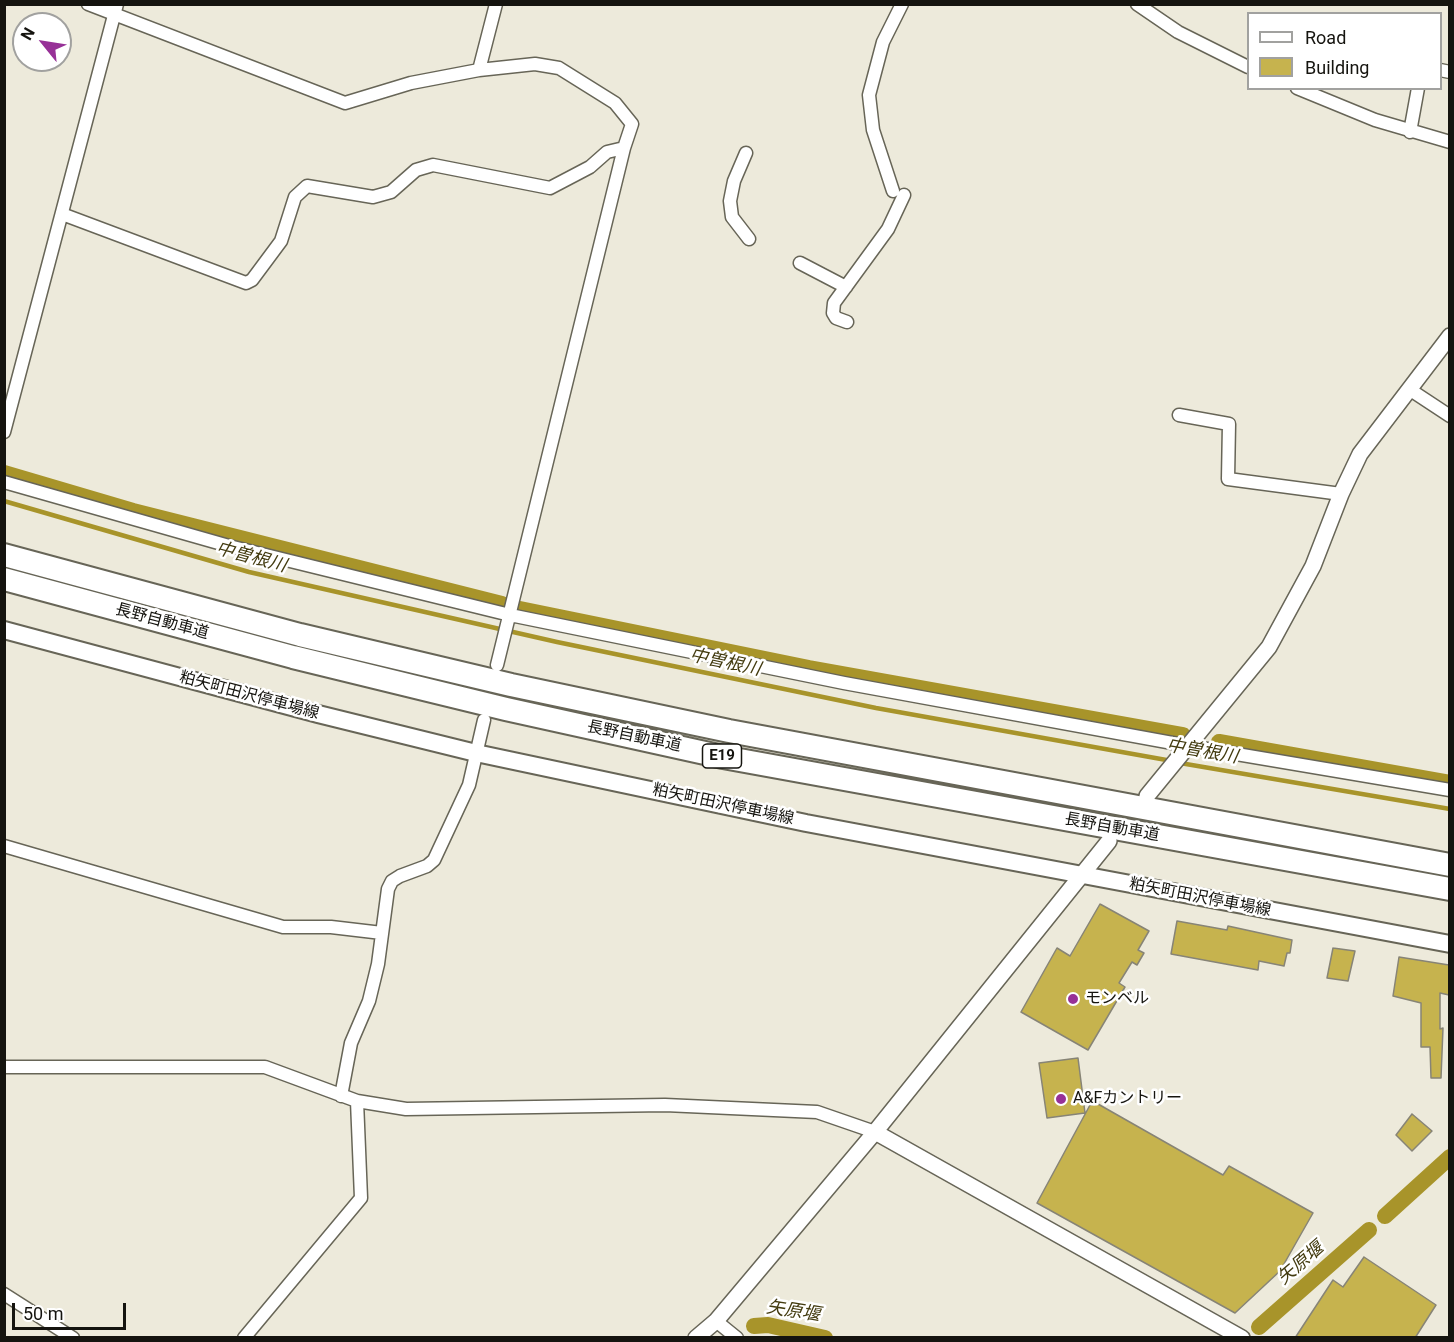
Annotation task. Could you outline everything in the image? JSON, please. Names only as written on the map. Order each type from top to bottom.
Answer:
[{"type":"highway","name":"長野自動車道","points":[[4,555],[300,635],[511,685],[752,736],[1449,865]]},
{"type":"highway","name":"長野自動車道","points":[[4,579],[304,660],[506,709],[723,757],[1449,890]]},
{"type":"main road","name":"粕矢町田沢停車場線","points":[[4,630],[307,711],[476,753],[806,823],[1449,944]]},
{"type":"street","points":[[88,4],[116,10],[345,103],[411,83],[479,70],[535,64],[559,68],[615,103],[632,124],[624,148],[497,665]]},
{"type":"street","points":[[479,70],[496,4]]},
{"type":"street","points":[[847,322],[836,318],[832,313],[834,303],[888,229],[898,193],[873,130],[869,95],[883,42],[902,4]]},
{"type":"street","points":[[1137,4],[1178,32],[1247,66]]},
{"type":"street","points":[[4,432],[116,10]]},
{"type":"street","points":[[1302,90],[1410,132],[1449,142]]},
{"type":"street","points":[[1410,132],[1418,90]]},
{"type":"street","points":[[62,214],[246,282],[252,280],[281,241],[295,197],[308,186],[373,196],[391,192],[416,170],[433,165],[550,188],[590,167],[607,152],[624,148]]},
{"type":"street","points":[[746,153],[734,181],[730,201],[732,217],[749,239]]},
{"type":"street","points":[[800,263],[846,287]]},
{"type":"street","points":[[1147,796],[1269,647],[1313,566],[1341,494],[1360,454],[1449,336]]},
{"type":"street","points":[[1409,389],[1449,416]]},
{"type":"street","points":[[1179,415],[1229,424],[1228,478],[1341,494]]},
{"type":"street","points":[[4,482],[229,546],[510,615],[844,683],[1189,746],[1449,790]]},
{"type":"street","points":[[341,1096],[351,1043],[369,1000],[388,889],[392,881],[427,866],[434,860],[469,785],[484,720]]},
{"type":"street","points":[[696,1338],[716,1321],[875,1132],[1109,841]]},
{"type":"street","points":[[4,846],[283,927],[331,927],[382,933]]},
{"type":"street","points":[[4,1067],[265,1067],[357,1101],[406,1109],[665,1105],[817,1112],[875,1132],[1242,1338]]},
{"type":"street","points":[[244,1338],[361,1198],[357,1101]]},
{"type":"street","points":[[4,1294],[73,1338]]},
{"type":"street","points":[[716,1321],[737,1338]]},
{"type":"building","name":"モンベル","points":[[1100,904],[1149,931],[1138,950],[1144,953],[1137,965],[1132,962],[1119,983],[1125,987],[1088,1050],[1021,1012],[1057,948],[1070,956]]},
{"type":"building","points":[[1177,921],[1227,930],[1228,926],[1292,940],[1290,953],[1287,953],[1284,966],[1259,961],[1258,970],[1171,954]]},
{"type":"building","points":[[1333,948],[1355,951],[1348,981],[1327,978]]},
{"type":"building","points":[[1399,957],[1449,965],[1449,995],[1440,993],[1440,1029],[1443,1028],[1441,1078],[1431,1078],[1430,1047],[1421,1047],[1421,1003],[1393,996]]},
{"type":"building","name":"A&Fカントリー","points":[[1078,1058],[1085,1113],[1047,1118],[1039,1063]]},
{"type":"building","points":[[1098,1104],[1223,1175],[1229,1166],[1313,1213],[1280,1271],[1235,1313],[1037,1203],[1090,1105]]},
{"type":"building","points":[[1412,1114],[1432,1131],[1412,1151],[1396,1135]]},
{"type":"building","points":[[1364,1257],[1436,1305],[1415,1338],[1295,1338],[1333,1280],[1343,1287]]},
{"type":"waterway","points":[[4,473],[133,511],[502,604]]},
{"type":"waterway","name":"中曽根川","points":[[4,501],[249,572],[557,642],[876,708],[1172,761]]},
{"type":"waterway","points":[[520,609],[809,668],[1183,735]]},
{"type":"waterway","points":[[1219,742],[1450,783]]},
{"type":"waterway","name":"中曽根川","points":[[1180,763],[1450,809]]},
{"type":"waterway","name":"矢原堰","points":[[1385,1216],[1450,1157]]},
{"type":"waterway","name":"矢原堰","points":[[1259,1327],[1369,1230]]},
{"type":"waterway","name":"矢原堰","points":[[754,1326],[768,1325],[825,1338]]},
{"type":"place","name":"モンベル","points":[[1073,999]]},
{"type":"place","name":"A&Fカントリー","points":[[1061,1099]]}]
